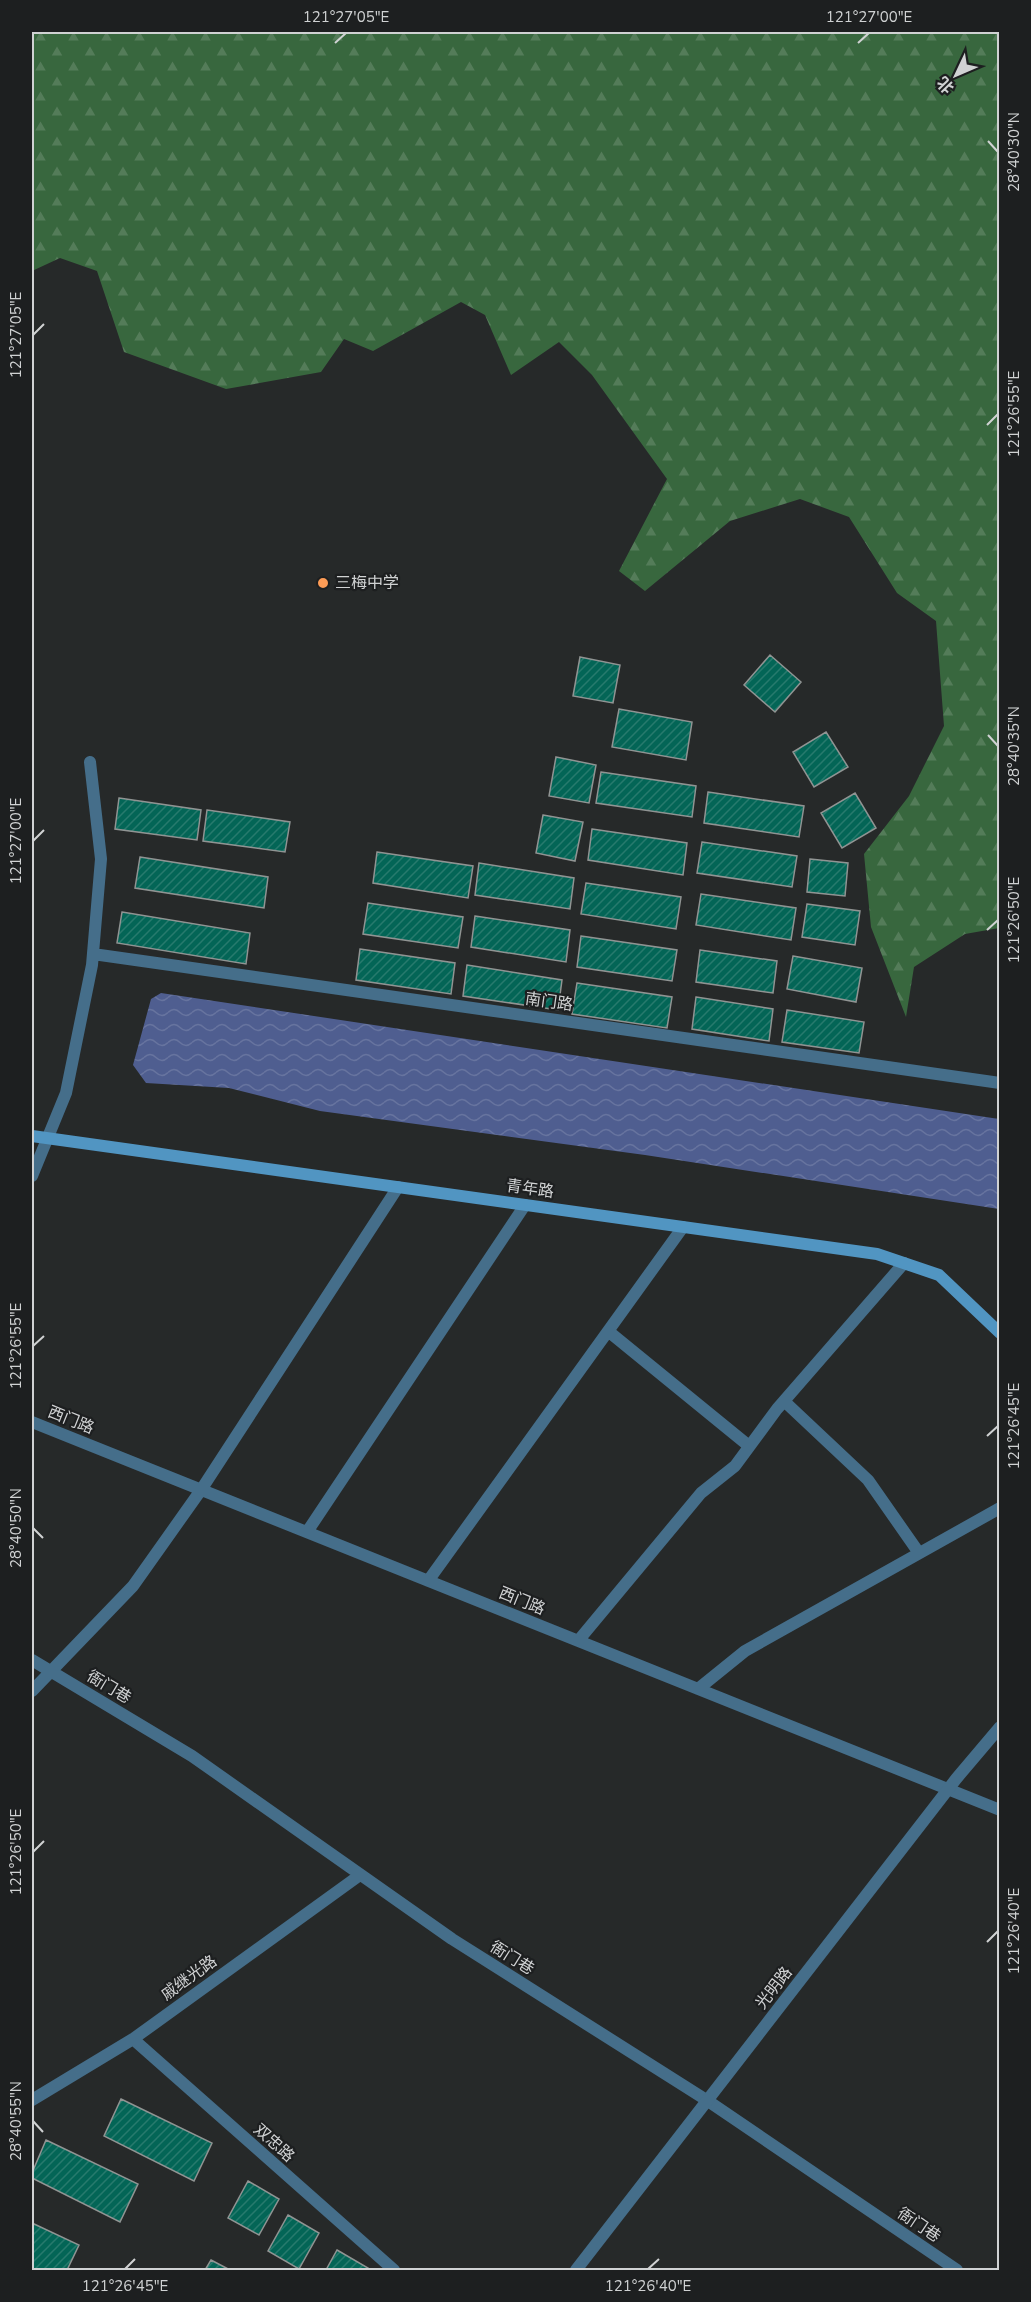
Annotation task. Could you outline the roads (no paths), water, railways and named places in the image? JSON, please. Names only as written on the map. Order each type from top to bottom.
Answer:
[{"type":"main road","name":"青年路","points":[[32,1136],[877,1254],[939,1275],[999,1333]]},
{"type":"street","points":[[32,1176],[66,1093],[93,960],[101,860],[90,762]]},
{"type":"street","name":"南门路","points":[[93,960],[999,1083]]},
{"type":"street","points":[[32,1691],[133,1586],[201,1490],[398,1187]]},
{"type":"street","points":[[307,1532],[525,1205]]},
{"type":"street","points":[[428,1581],[683,1227]]},
{"type":"street","points":[[578,1641],[701,1493],[735,1466],[784,1401],[904,1263]]},
{"type":"street","points":[[608,1331],[749,1446]]},
{"type":"street","points":[[784,1401],[867,1480],[919,1553]]},
{"type":"street","name":"西门路","points":[[32,1422],[999,1810]]},
{"type":"street","points":[[698,1689],[745,1651],[999,1508]]},
{"type":"street","points":[[32,1660],[51,1672]]},
{"type":"street","name":"衙门巷","points":[[51,1672],[192,1756],[452,1939],[708,2101],[957,2271]]},
{"type":"street","name":"光明路","points":[[576,2271],[999,1727]]},
{"type":"street","name":"戚继光路","points":[[32,2100],[133,2039],[360,1875]]},
{"type":"street","name":"双忠路","points":[[133,2039],[394,2271]]},
{"type":"water","points":[[161,993],[999,1119],[999,1209],[645,1155],[320,1111],[229,1088],[146,1083],[133,1065],[151,999]]},
{"type":"place","name":"三梅中学","points":[[323,583]]}]
